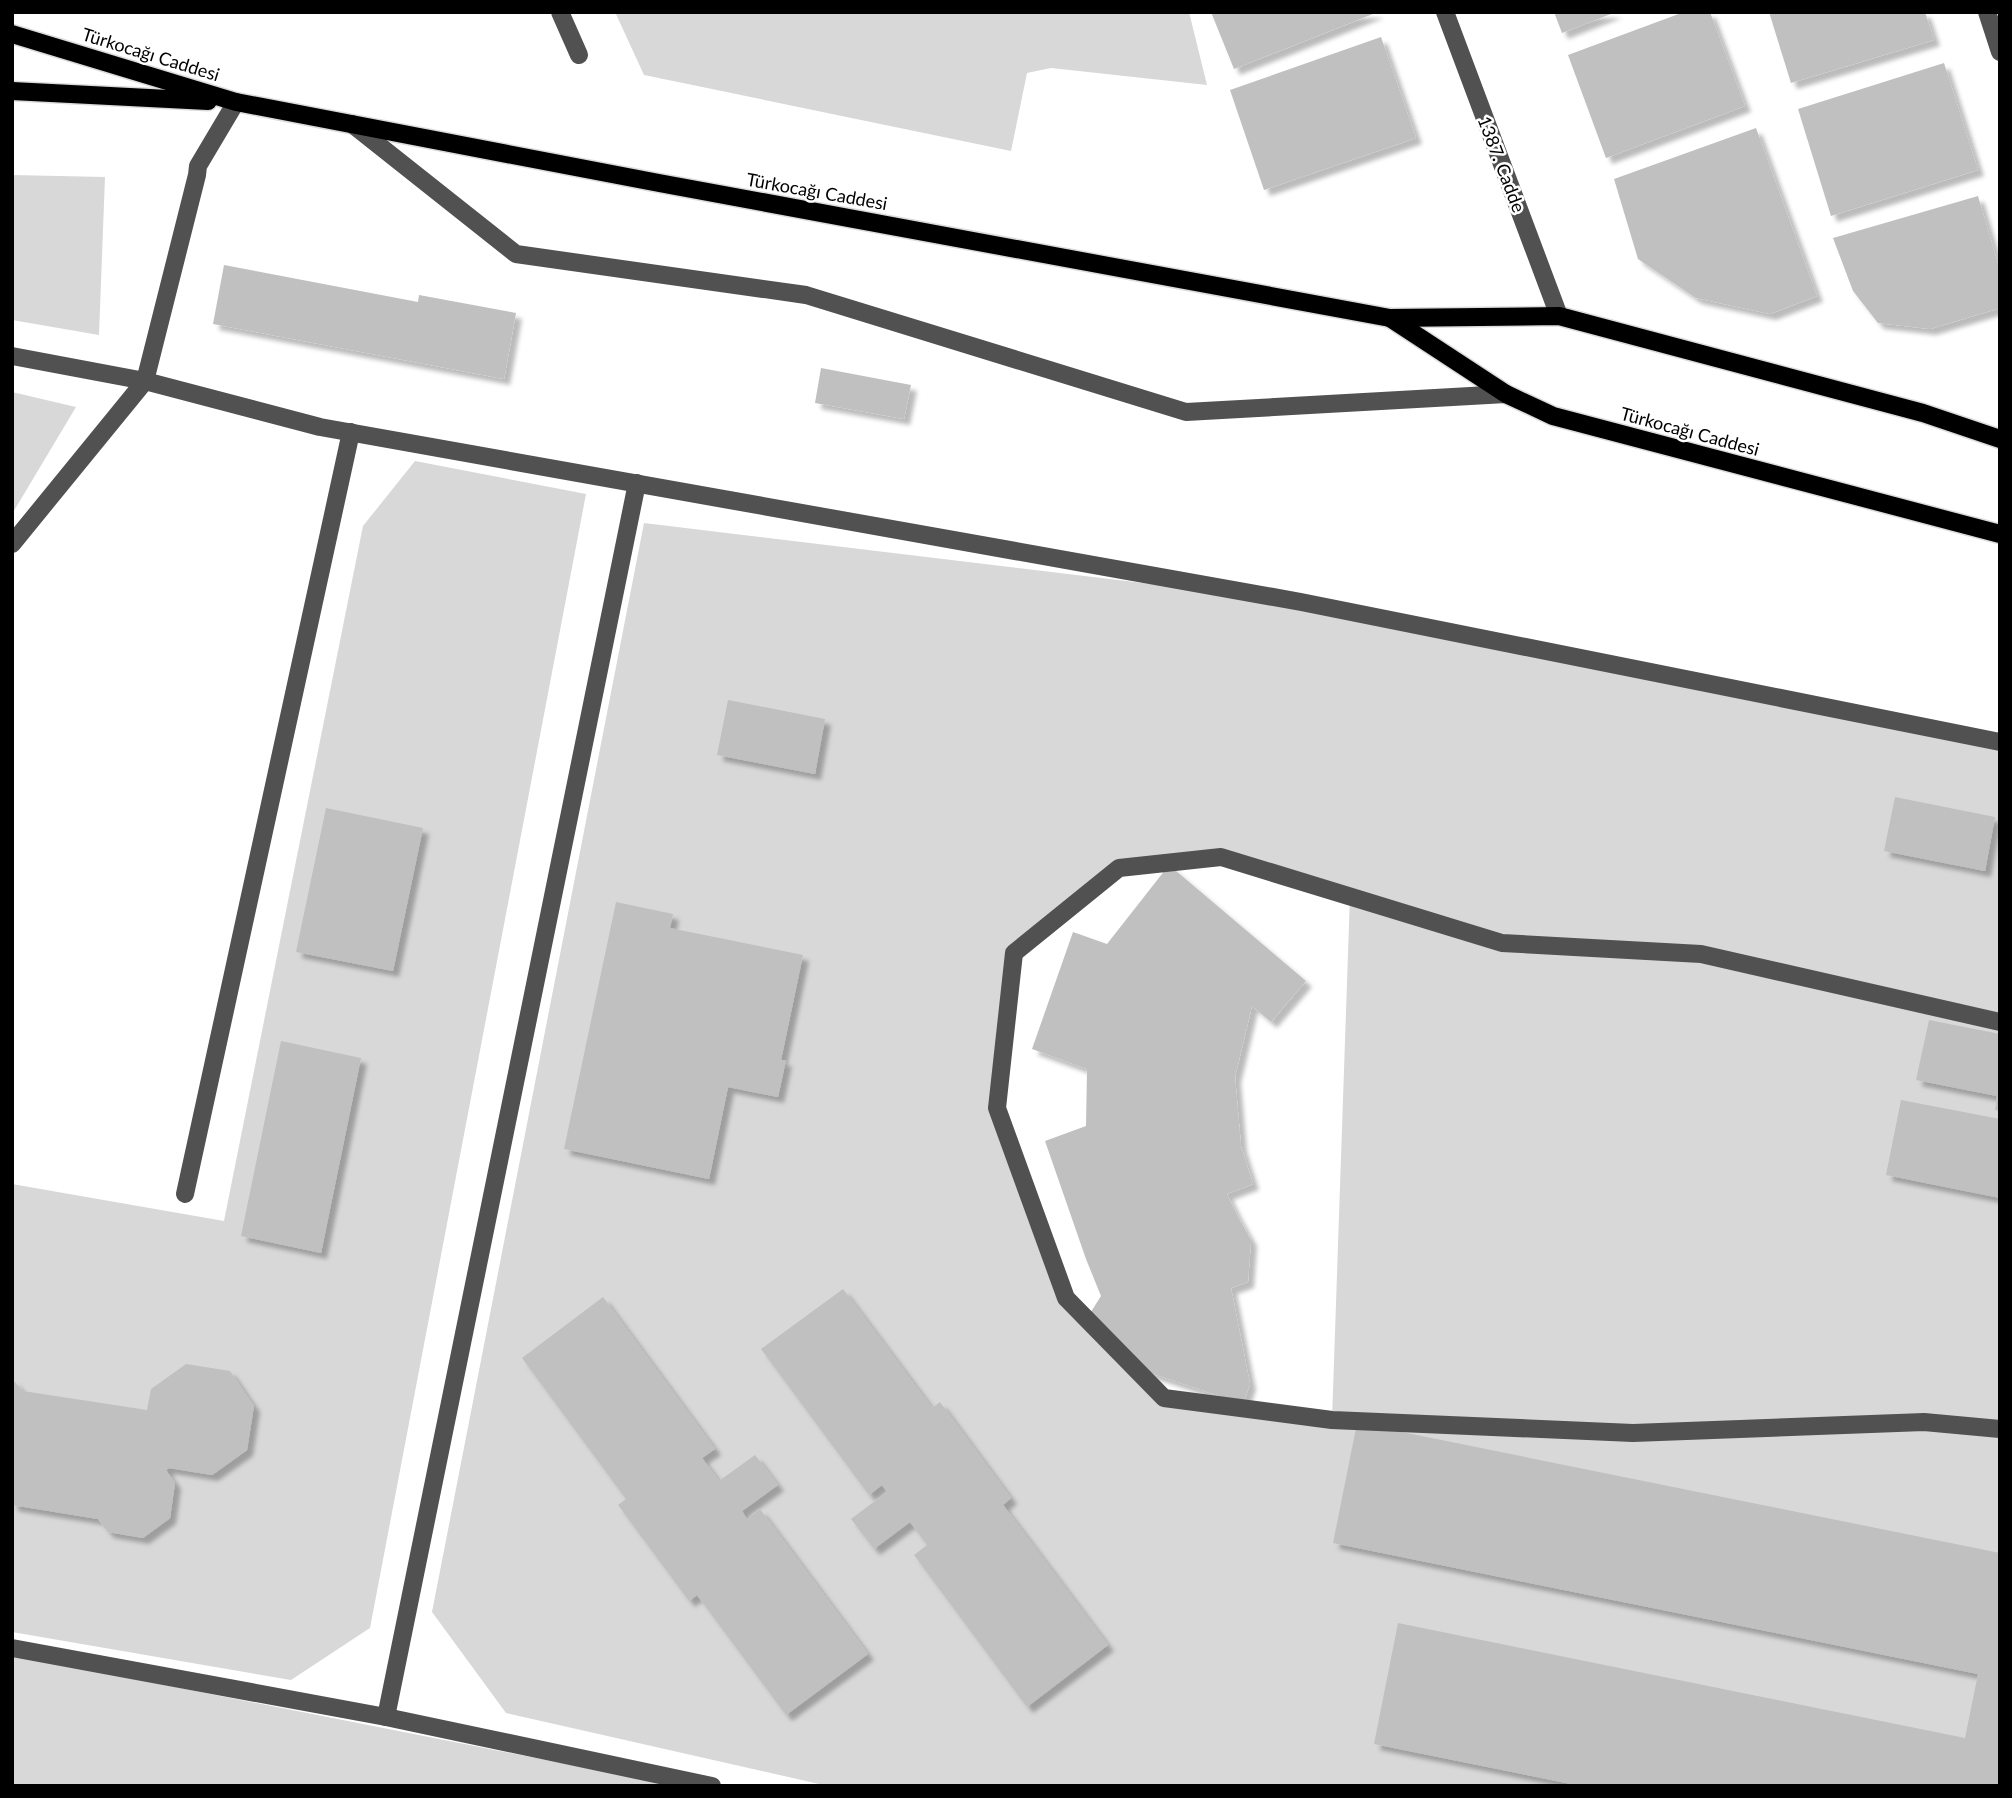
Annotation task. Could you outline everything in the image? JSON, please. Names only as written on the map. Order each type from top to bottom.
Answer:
[{"type":"main road","name":"Türkocağı Caddesi","points":[[12,34],[236,102],[673,186],[1390,318],[1559,316],[1923,413],[2000,439]]},
{"type":"main road","name":"Türkocağı Caddesi","points":[[12,90],[236,102]]},
{"type":"main road","name":"Türkocağı Caddesi","points":[[1390,318],[1506,394],[1553,416],[2000,534]]},
{"type":"street","points":[[560,12],[579,55]]},
{"type":"street","name":"1387. Cadde","points":[[1445,12],[1559,316]]},
{"type":"street","points":[[1987,12],[2000,52]]},
{"type":"street","points":[[12,544],[145,381],[198,166],[236,102]]},
{"type":"street","points":[[352,124],[516,254],[806,295],[1186,412],[1506,394]]},
{"type":"street","points":[[12,356],[145,381],[320,427],[1301,602],[2000,741]]},
{"type":"street","points":[[185,1194],[351,432]]},
{"type":"street","points":[[386,1717],[637,483]]},
{"type":"street","points":[[2000,1022],[1701,954],[1502,943],[1221,857],[1119,868],[1014,953],[998,1108],[1066,1298],[1164,1398],[1332,1420],[1633,1433],[1924,1422],[2000,1429]]},
{"type":"street","points":[[12,1648],[386,1717],[712,1786]]},
{"type":"shaded area","points":[[615,12],[1189,12],[1207,85],[1051,68],[1027,73],[1011,151],[644,75]]},
{"type":"shaded area","points":[[12,175],[105,177],[99,335],[12,320]]},
{"type":"shaded area","points":[[12,392],[76,407],[12,514]]},
{"type":"shaded area","points":[[415,461],[586,494],[370,1628],[291,1680],[12,1632],[12,1184],[224,1221],[363,526]]},
{"type":"shaded area","points":[[644,523],[1301,602],[2000,742],[2000,1786],[828,1786],[506,1713],[432,1612]],"holes":[[[1221,857],[1350,895],[1332,1420],[1164,1398],[1066,1298],[997,1108],[1014,953],[1120,868]]]},
{"type":"shaded area","points":[[12,1655],[678,1786],[12,1786]]},
{"type":"building","points":[[1211,12],[1378,12],[1234,69]]},
{"type":"building","points":[[1554,12],[1616,12],[1562,33]]},
{"type":"building","points":[[1684,12],[1710,12],[1745,106],[1606,158],[1568,55]]},
{"type":"building","points":[[1769,12],[1925,12],[1934,40],[1791,83]]},
{"type":"building","points":[[1381,37],[1416,138],[1264,190],[1230,90]]},
{"type":"building","points":[[1944,63],[1978,170],[1831,216],[1798,109]]},
{"type":"building","points":[[1756,128],[1817,296],[1770,314],[1696,298],[1638,259],[1614,179]]},
{"type":"building","points":[[1978,196],[2000,271],[2000,308],[1930,329],[1878,323],[1853,291],[1833,238]]},
{"type":"building","points":[[224,265],[418,302],[419,295],[516,313],[504,379],[213,324]]},
{"type":"building","points":[[821,368],[911,385],[904,419],[815,403]]},
{"type":"building","points":[[728,700],[825,719],[815,774],[717,755]]},
{"type":"building","points":[[1895,797],[1995,817],[1985,871],[1884,851]]},
{"type":"building","points":[[326,808],[423,828],[393,971],[296,952]]},
{"type":"building","points":[[1169,865],[1306,981],[1271,1022],[1252,1006],[1235,1077],[1241,1146],[1253,1184],[1227,1194],[1251,1240],[1248,1282],[1231,1288],[1250,1384],[1243,1404],[1150,1373],[1089,1315],[1101,1296],[1045,1141],[1086,1126],[1087,1069],[1032,1049],[1073,932],[1107,944]]},
{"type":"building","points":[[616,902],[673,914],[670,928],[803,955],[781,1060],[786,1060],[778,1097],[728,1087],[709,1179],[564,1149]]},
{"type":"building","points":[[1929,1020],[2000,1034],[2000,1111],[1995,1110],[1997,1096],[1916,1080]]},
{"type":"building","points":[[281,1041],[361,1058],[321,1253],[241,1236]]},
{"type":"building","points":[[1901,1100],[2000,1119],[2000,1198],[1886,1175]]},
{"type":"building","points":[[843,1289],[932,1408],[940,1402],[1011,1498],[1003,1505],[1108,1645],[1027,1707],[914,1555],[927,1545],[910,1522],[874,1549],[851,1519],[887,1492],[882,1485],[869,1495],[761,1349]]},
{"type":"building","points":[[603,1297],[715,1449],[702,1458],[719,1481],[755,1455],[778,1485],[742,1511],[747,1519],[760,1509],[868,1654],[786,1715],[697,1595],[689,1601],[618,1505],[626,1499],[522,1358]]},
{"type":"building","points":[[186,1364],[230,1371],[254,1406],[247,1450],[212,1475],[169,1468],[166,1470],[175,1483],[170,1518],[143,1538],[108,1532],[98,1519],[12,1505],[12,1379],[23,1391],[147,1410],[151,1389]]},
{"type":"building","points":[[1357,1423],[2000,1553],[2000,1786],[1581,1786],[1374,1744],[1398,1623],[1965,1738],[1978,1674],[1333,1543]]}]
